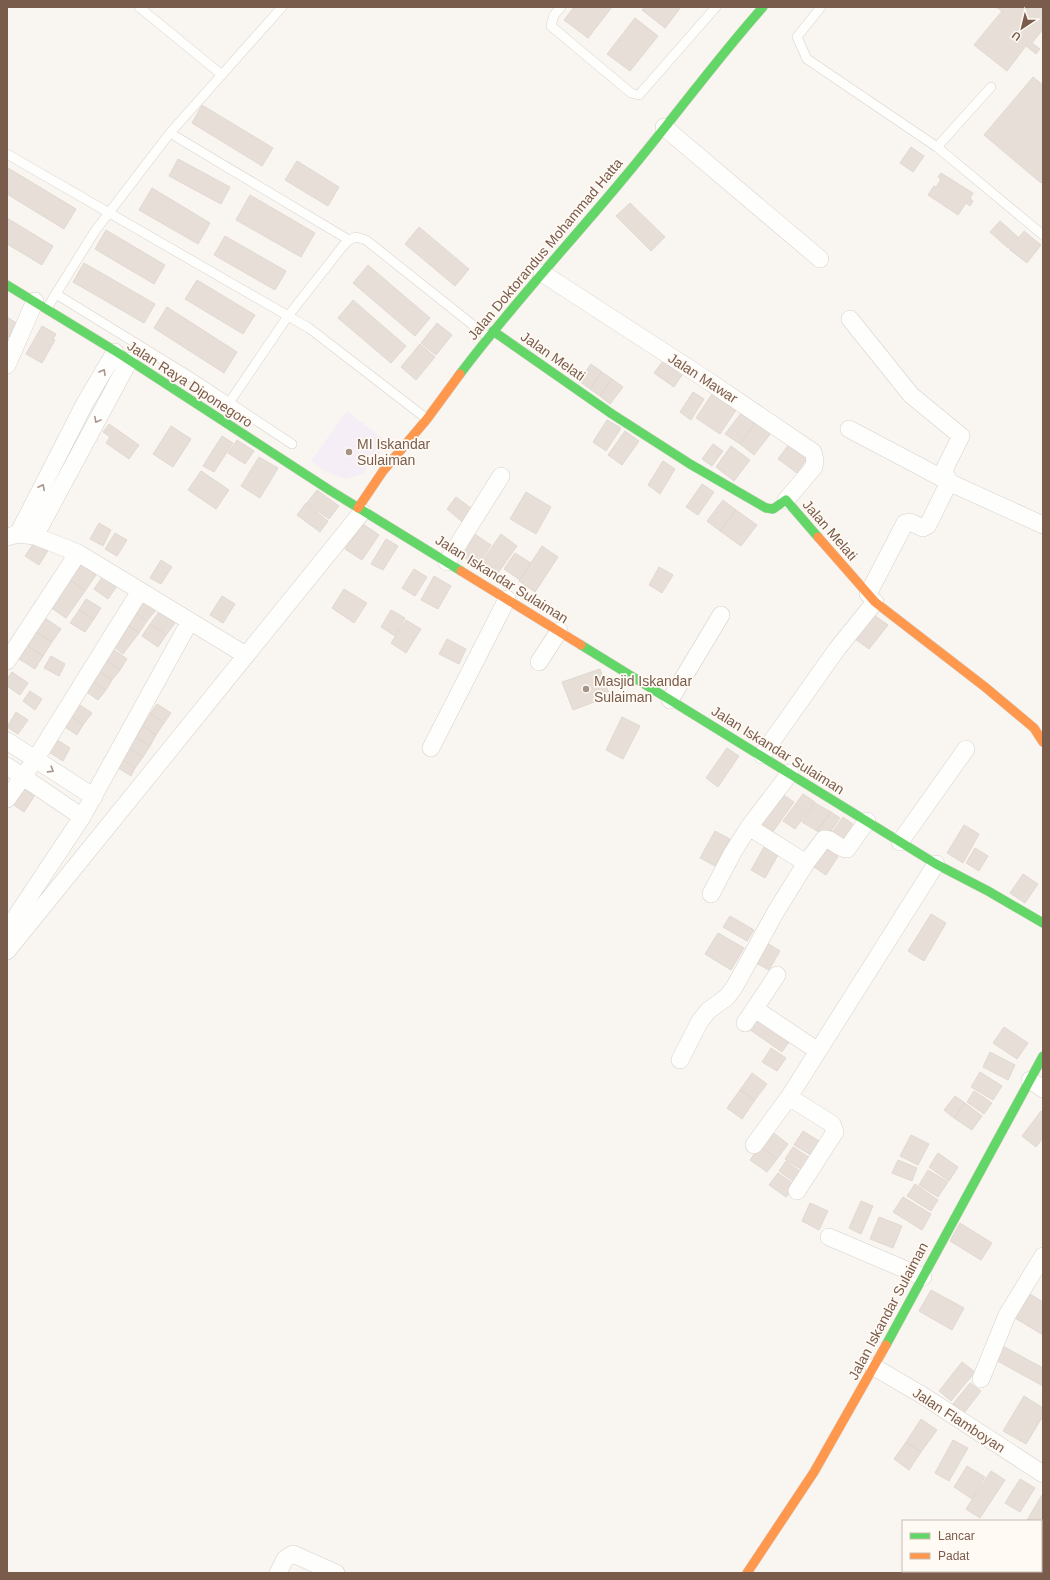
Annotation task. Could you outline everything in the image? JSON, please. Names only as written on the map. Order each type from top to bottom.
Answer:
[{"type":"street","name":"Jalan Doktorandus Mohammad Hatta","points":[[360,510],[383,471],[426,419],[491,334],[624,178],[731,43],[761,9]]},
{"type":"street","points":[[664,127],[820,259]]},
{"type":"street","name":"Jalan Mawar","points":[[542,273],[707,380],[813,452],[815,460],[814,467],[786,500]]},
{"type":"street","name":"Jalan Raya Diponegoro","points":[[7,285],[115,352],[360,510]]},
{"type":"street","points":[[8,358],[41,305]]},
{"type":"street","points":[[762,755],[872,598],[905,523],[910,522],[923,528],[926,527],[949,482],[944,470],[961,436],[910,395],[850,319]]},
{"type":"street","name":"Jalan Melati","points":[[491,334],[690,464],[766,508],[773,509],[786,500],[872,598],[985,687],[1034,728],[1043,742]]},
{"type":"street","points":[[12,535],[32,506],[85,403],[115,352]]},
{"type":"street","points":[[35,536],[129,361]]},
{"type":"street","points":[[849,429],[949,482],[1043,525]]},
{"type":"street","points":[[447,562],[501,476]]},
{"type":"street","points":[[32,506],[48,514]]},
{"type":"street","points":[[7,952],[360,510]]},
{"type":"street","name":"Jalan Iskandar Sulaiman","points":[[360,510],[762,755],[936,864],[988,891],[1043,923]]},
{"type":"street","points":[[12,535],[35,536],[78,553],[239,650]]},
{"type":"street","points":[[7,661],[78,553]]},
{"type":"street","points":[[7,799],[35,760],[140,591]]},
{"type":"street","points":[[431,748],[507,599]]},
{"type":"street","points":[[670,700],[721,615]]},
{"type":"street","points":[[7,930],[94,797],[190,621]]},
{"type":"street","points":[[539,662],[559,631]]},
{"type":"street","points":[[7,741],[94,797]]},
{"type":"street","points":[[900,842],[966,749]]},
{"type":"street","points":[[7,766],[82,817]]},
{"type":"street","points":[[711,894],[733,852],[749,827],[790,773]]},
{"type":"street","points":[[680,1060],[700,1021],[709,1010],[727,997],[735,986],[775,912],[806,863],[825,838],[843,849],[846,849],[867,821]]},
{"type":"street","points":[[749,827],[806,863]]},
{"type":"street","points":[[754,1145],[789,1097],[936,864]]},
{"type":"street","points":[[745,1023],[777,975]]},
{"type":"street","points":[[755,1008],[818,1051]]},
{"type":"street","name":"Jalan Iskandar Sulaiman","points":[[747,1573],[814,1472],[923,1277],[1036,1085],[1043,1056]]},
{"type":"street","points":[[789,1097],[832,1124],[835,1132],[797,1191]]},
{"type":"street","points":[[829,1237],[923,1277]]},
{"type":"street","points":[[981,1379],[1007,1315],[1043,1256]]},
{"type":"street","name":"Jalan Flamboyan","points":[[874,1367],[922,1395],[1043,1474]]},
{"type":"street","points":[[278,1573],[284,1559],[293,1554],[336,1573]]},
{"type":"lane","points":[[139,7],[222,75]]},
{"type":"lane","points":[[41,305],[56,294],[95,231],[170,133],[282,7]]},
{"type":"lane","points":[[560,7],[554,15],[551,26],[631,93],[639,96],[716,7]]},
{"type":"lane","points":[[821,7],[797,37],[807,59],[937,147],[1043,235]]},
{"type":"lane","points":[[937,147],[991,86]]},
{"type":"lane","points":[[170,133],[349,240]]},
{"type":"lane","points":[[7,154],[309,328],[426,419]]},
{"type":"lane","points":[[229,403],[288,316],[343,246],[356,236],[366,240],[491,334]]},
{"type":"lane","points":[[56,294],[292,444]]},
{"type":"shaded area","name":"MI Iskandar Sulaiman","points":[[347,411],[388,443],[362,474],[346,479],[326,472],[311,461]]},
{"type":"building","points":[[574,7],[612,7],[588,38],[564,20]]},
{"type":"building","points":[[645,7],[681,7],[665,28],[642,10]]},
{"type":"building","points":[[996,7],[1043,7],[1043,29],[1032,43],[1040,49],[1036,54],[1026,46],[1007,71],[974,45],[1002,11]]},
{"type":"building","points":[[635,18],[658,36],[630,71],[607,54]]},
{"type":"building","points":[[1033,77],[1043,85],[1043,181],[1041,183],[984,135]]},
{"type":"building","points":[[202,105],[273,148],[262,166],[192,123]]},
{"type":"building","points":[[911,147],[924,156],[913,172],[900,163]]},
{"type":"building","points":[[178,159],[230,187],[221,204],[169,176]]},
{"type":"building","points":[[297,161],[339,187],[328,206],[285,180]]},
{"type":"building","points":[[8,168],[76,209],[64,229],[7,194]]},
{"type":"building","points":[[941,173],[973,193],[970,198],[973,201],[970,206],[966,203],[958,215],[928,195],[941,179],[938,177]]},
{"type":"building","points":[[152,188],[210,223],[198,244],[139,210]]},
{"type":"building","points":[[250,195],[315,233],[301,257],[236,220]]},
{"type":"building","points":[[630,203],[665,237],[651,251],[616,216]]},
{"type":"building","points":[[7,218],[53,246],[42,265],[7,244]]},
{"type":"building","points":[[1000,221],[1018,237],[1008,248],[990,232]]},
{"type":"building","points":[[419,227],[469,269],[455,286],[405,244]]},
{"type":"building","points":[[106,230],[165,265],[154,284],[95,249]]},
{"type":"building","points":[[1024,231],[1041,245],[1027,263],[1009,249]]},
{"type":"building","points":[[225,236],[286,271],[275,290],[214,255]]},
{"type":"building","points":[[84,263],[155,304],[144,323],[73,282]]},
{"type":"building","points":[[368,265],[430,318],[415,336],[353,283]]},
{"type":"building","points":[[197,280],[255,315],[243,334],[185,299]]},
{"type":"building","points":[[353,300],[406,346],[391,363],[338,318]]},
{"type":"building","points":[[167,307],[237,352],[224,373],[154,328]]},
{"type":"building","points":[[7,317],[21,326],[13,339],[7,336]]},
{"type":"building","points":[[437,323],[452,335],[436,355],[421,343]]},
{"type":"building","points":[[42,326],[56,334],[53,339],[55,340],[42,363],[26,354]]},
{"type":"building","points":[[420,344],[435,357],[416,380],[401,367]]},
{"type":"building","points":[[663,361],[682,375],[674,387],[654,373]]},
{"type":"building","points":[[591,364],[602,372],[590,389],[579,381]]},
{"type":"building","points":[[602,372],[612,379],[600,396],[590,389]]},
{"type":"building","points":[[612,379],[623,387],[610,404],[600,396]]},
{"type":"building","points":[[693,392],[704,399],[691,420],[680,412]]},
{"type":"building","points":[[712,394],[736,410],[720,434],[696,418]]},
{"type":"building","points":[[742,412],[756,422],[740,444],[725,434]]},
{"type":"building","points":[[607,420],[621,428],[606,451],[593,442]]},
{"type":"building","points":[[756,422],[771,433],[754,455],[740,444]]},
{"type":"building","points":[[109,424],[139,445],[129,459],[106,443],[110,437],[103,432]]},
{"type":"building","points":[[171,426],[191,439],[173,467],[153,454]]},
{"type":"building","points":[[625,431],[639,441],[622,465],[608,455]]},
{"type":"building","points":[[222,436],[233,443],[214,472],[203,466]]},
{"type":"building","points":[[237,440],[254,451],[245,464],[228,453]]},
{"type":"building","points":[[713,444],[723,451],[712,466],[702,459]]},
{"type":"building","points":[[789,444],[808,457],[797,473],[778,459]]},
{"type":"building","points":[[731,446],[750,460],[734,481],[716,467]]},
{"type":"building","points":[[259,457],[278,468],[260,498],[241,486]]},
{"type":"building","points":[[663,461],[675,469],[660,494],[648,485]]},
{"type":"building","points":[[201,471],[229,490],[216,509],[188,490]]},
{"type":"building","points":[[702,484],[714,492],[698,515],[686,507]]},
{"type":"building","points":[[317,490],[339,506],[329,519],[307,503]]},
{"type":"building","points":[[526,492],[551,507],[536,534],[510,519]]},
{"type":"building","points":[[456,497],[475,511],[465,524],[447,509]]},
{"type":"building","points":[[723,500],[736,510],[720,531],[707,521]]},
{"type":"building","points":[[306,503],[328,521],[320,532],[297,515]]},
{"type":"building","points":[[736,510],[757,525],[741,546],[720,531]]},
{"type":"building","points":[[99,523],[111,530],[103,546],[90,539]]},
{"type":"building","points":[[363,524],[379,535],[362,560],[345,549]]},
{"type":"building","points":[[115,533],[127,540],[117,556],[105,549]]},
{"type":"building","points":[[473,533],[491,545],[477,566],[459,554]]},
{"type":"building","points":[[501,534],[517,546],[498,573],[482,561]]},
{"type":"building","points":[[386,539],[398,546],[383,570],[371,564]]},
{"type":"building","points":[[36,540],[49,549],[39,565],[25,556]]},
{"type":"building","points":[[542,546],[558,557],[535,592],[519,581]]},
{"type":"building","points":[[515,553],[531,563],[520,580],[504,569]]},
{"type":"building","points":[[161,560],[172,567],[161,584],[150,578]]},
{"type":"building","points":[[80,564],[96,575],[85,591],[69,579]]},
{"type":"building","points":[[659,567],[673,575],[662,593],[649,585]]},
{"type":"building","points":[[414,569],[427,577],[415,596],[402,588]]},
{"type":"building","points":[[103,576],[117,586],[108,599],[94,589]]},
{"type":"building","points":[[434,576],[451,586],[438,609],[421,600]]},
{"type":"building","points":[[69,579],[85,591],[66,618],[50,607]]},
{"type":"building","points":[[344,589],[367,603],[354,623],[332,608]]},
{"type":"building","points":[[222,596],[235,604],[223,623],[210,615]]},
{"type":"building","points":[[86,599],[101,608],[94,619],[79,610]]},
{"type":"building","points":[[142,600],[156,610],[147,621],[133,611]]},
{"type":"building","points":[[79,610],[94,619],[85,632],[70,623]]},
{"type":"building","points":[[391,610],[405,618],[395,636],[381,627]]},
{"type":"building","points":[[133,611],[147,621],[139,633],[125,623]]},
{"type":"building","points":[[159,612],[175,623],[166,635],[150,624]]},
{"type":"building","points":[[874,615],[888,625],[869,649],[855,639]]},
{"type":"building","points":[[45,618],[61,629],[52,642],[36,632]]},
{"type":"building","points":[[406,620],[421,629],[406,653],[391,643]]},
{"type":"building","points":[[125,623],[139,633],[123,654],[110,644]]},
{"type":"building","points":[[150,624],[166,635],[158,647],[142,636]]},
{"type":"building","points":[[36,632],[52,642],[43,656],[28,646]]},
{"type":"building","points":[[447,639],[466,649],[459,664],[439,654]]},
{"type":"building","points":[[28,646],[43,656],[35,669],[19,659]]},
{"type":"building","points":[[110,647],[127,659],[120,670],[102,657]]},
{"type":"building","points":[[51,656],[65,664],[59,676],[44,668]]},
{"type":"building","points":[[102,657],[120,670],[112,680],[95,668]]},
{"type":"building","points":[[95,668],[112,680],[106,690],[88,678]]},
{"type":"building","name":"Masjid Iskandar Sulaiman","points":[[600,669],[610,696],[573,710],[562,682]]},
{"type":"building","points":[[12,672],[28,683],[20,695],[7,686],[7,679]]},
{"type":"building","points":[[88,678],[106,690],[98,700],[81,688]]},
{"type":"building","points":[[30,691],[42,699],[35,710],[23,701]]},
{"type":"building","points":[[77,703],[92,713],[83,725],[69,715]]},
{"type":"building","points":[[157,704],[171,713],[164,723],[150,714]]},
{"type":"building","points":[[16,712],[28,720],[18,734],[7,727]]},
{"type":"building","points":[[150,714],[164,723],[156,735],[143,726]]},
{"type":"building","points":[[69,715],[83,725],[77,735],[62,725]]},
{"type":"building","points":[[622,717],[640,726],[623,759],[606,750]]},
{"type":"building","points":[[143,726],[156,735],[150,746],[136,737]]},
{"type":"building","points":[[136,737],[150,746],[143,757],[129,748]]},
{"type":"building","points":[[54,738],[70,748],[63,761],[47,751]]},
{"type":"building","points":[[129,748],[143,757],[135,768],[122,759]]},
{"type":"building","points":[[727,748],[739,756],[718,787],[706,778]]},
{"type":"building","points":[[122,759],[135,768],[131,776],[117,767]]},
{"type":"building","points":[[22,787],[35,795],[24,812],[11,803]]},
{"type":"building","points":[[779,792],[794,802],[772,833],[757,823]]},
{"type":"building","points":[[803,794],[815,802],[795,829],[783,821]]},
{"type":"building","points":[[815,803],[831,812],[817,831],[802,822]]},
{"type":"building","points":[[831,812],[840,818],[827,837],[817,831]]},
{"type":"building","points":[[843,817],[854,825],[839,845],[829,837]]},
{"type":"building","points":[[964,825],[979,834],[963,863],[947,853]]},
{"type":"building","points":[[715,831],[730,839],[715,866],[700,858]]},
{"type":"building","points":[[824,845],[839,855],[826,875],[811,865]]},
{"type":"building","points":[[764,847],[778,855],[765,878],[751,870]]},
{"type":"building","points":[[975,848],[988,856],[979,871],[966,863]]},
{"type":"building","points":[[1023,874],[1038,884],[1025,903],[1010,893]]},
{"type":"building","points":[[931,914],[946,923],[924,961],[908,951]]},
{"type":"building","points":[[730,916],[754,930],[747,941],[723,927]]},
{"type":"building","points":[[718,933],[744,948],[731,970],[705,954]]},
{"type":"building","points":[[764,941],[780,951],[769,970],[752,961]]},
{"type":"building","points":[[755,1015],[791,1039],[782,1052],[746,1027]]},
{"type":"building","points":[[1004,1027],[1028,1043],[1017,1059],[993,1043]]},
{"type":"building","points":[[771,1048],[786,1058],[777,1071],[762,1062]]},
{"type":"building","points":[[990,1052],[1015,1065],[1008,1080],[983,1067]]},
{"type":"building","points":[[980,1072],[1002,1086],[993,1100],[971,1087]]},
{"type":"building","points":[[752,1073],[767,1084],[755,1100],[740,1090]]},
{"type":"building","points":[[740,1090],[755,1100],[742,1119],[727,1108]]},
{"type":"building","points":[[974,1091],[992,1103],[984,1114],[967,1102]]},
{"type":"building","points":[[955,1096],[965,1103],[954,1118],[944,1110]]},
{"type":"building","points":[[965,1103],[982,1116],[972,1130],[954,1118]]},
{"type":"building","points":[[1041,1111],[1043,1113],[1043,1138],[1036,1147],[1022,1136]]},
{"type":"building","points":[[771,1131],[788,1144],[777,1159],[760,1146]]},
{"type":"building","points":[[803,1131],[819,1141],[811,1155],[794,1145]]},
{"type":"building","points":[[911,1135],[929,1144],[918,1165],[900,1156]]},
{"type":"building","points":[[760,1146],[777,1159],[767,1172],[750,1160]]},
{"type":"building","points":[[793,1147],[810,1158],[802,1170],[785,1159]]},
{"type":"building","points":[[938,1153],[958,1167],[949,1181],[929,1167]]},
{"type":"building","points":[[898,1160],[917,1168],[912,1181],[892,1173]]},
{"type":"building","points":[[786,1161],[801,1172],[794,1182],[779,1171]]},
{"type":"building","points":[[928,1170],[948,1182],[938,1197],[919,1185]]},
{"type":"building","points":[[778,1173],[795,1185],[786,1197],[769,1185]]},
{"type":"building","points":[[915,1184],[938,1200],[931,1211],[907,1196]]},
{"type":"building","points":[[903,1197],[931,1214],[922,1230],[893,1212]]},
{"type":"building","points":[[861,1201],[873,1206],[861,1234],[849,1228]]},
{"type":"building","points":[[810,1203],[828,1211],[819,1230],[802,1221]]},
{"type":"building","points":[[879,1217],[902,1226],[893,1248],[870,1239]]},
{"type":"building","points":[[960,1223],[992,1243],[981,1260],[950,1241]]},
{"type":"building","points":[[931,1290],[964,1308],[952,1330],[919,1311]]},
{"type":"building","points":[[1025,1291],[1043,1302],[1043,1335],[1010,1315]]},
{"type":"building","points":[[999,1344],[1043,1368],[1043,1386],[992,1358]]},
{"type":"building","points":[[962,1362],[975,1372],[951,1401],[939,1391]]},
{"type":"building","points":[[970,1383],[981,1391],[964,1413],[953,1404]]},
{"type":"building","points":[[1024,1396],[1043,1408],[1043,1416],[1026,1444],[1003,1431]]},
{"type":"building","points":[[921,1419],[937,1430],[921,1452],[906,1442]]},
{"type":"building","points":[[953,1440],[968,1448],[949,1481],[935,1473]]},
{"type":"building","points":[[906,1442],[921,1452],[909,1470],[894,1459]]},
{"type":"building","points":[[967,1466],[985,1477],[972,1499],[954,1487]]},
{"type":"building","points":[[991,1471],[1005,1480],[980,1518],[966,1509]]},
{"type":"building","points":[[1020,1479],[1035,1488],[1020,1512],[1005,1503]]},
{"type":"building","points":[[1043,1495],[1042,1529],[1042,1520],[1027,1520]]},
{"type":"traffic: fast","points":[[460,374],[520,300],[641,158],[727,49],[763,7]]},
{"type":"traffic: fast","points":[[7,285],[120,354],[331,491],[461,571]]},
{"type":"traffic: fast","points":[[493,331],[612,414],[690,464],[766,508],[773,509],[786,500],[818,537]]},
{"type":"traffic: fast","points":[[581,645],[936,864],[988,891],[1043,923]]},
{"type":"traffic: fast","points":[[886,1345],[1043,1056]]},
{"type":"traffic: slow","points":[[358,508],[383,471],[427,419],[460,374]]},
{"type":"traffic: slow","points":[[818,537],[875,602],[985,687],[1034,728],[1043,742]]},
{"type":"traffic: slow","points":[[461,571],[581,645]]},
{"type":"traffic: slow","points":[[747,1573],[814,1472],[886,1345]]},
{"type":"place","name":"MI Iskandar Sulaiman","points":[[349,452]]},
{"type":"place","name":"Masjid Iskandar Sulaiman","points":[[586,689]]}]
